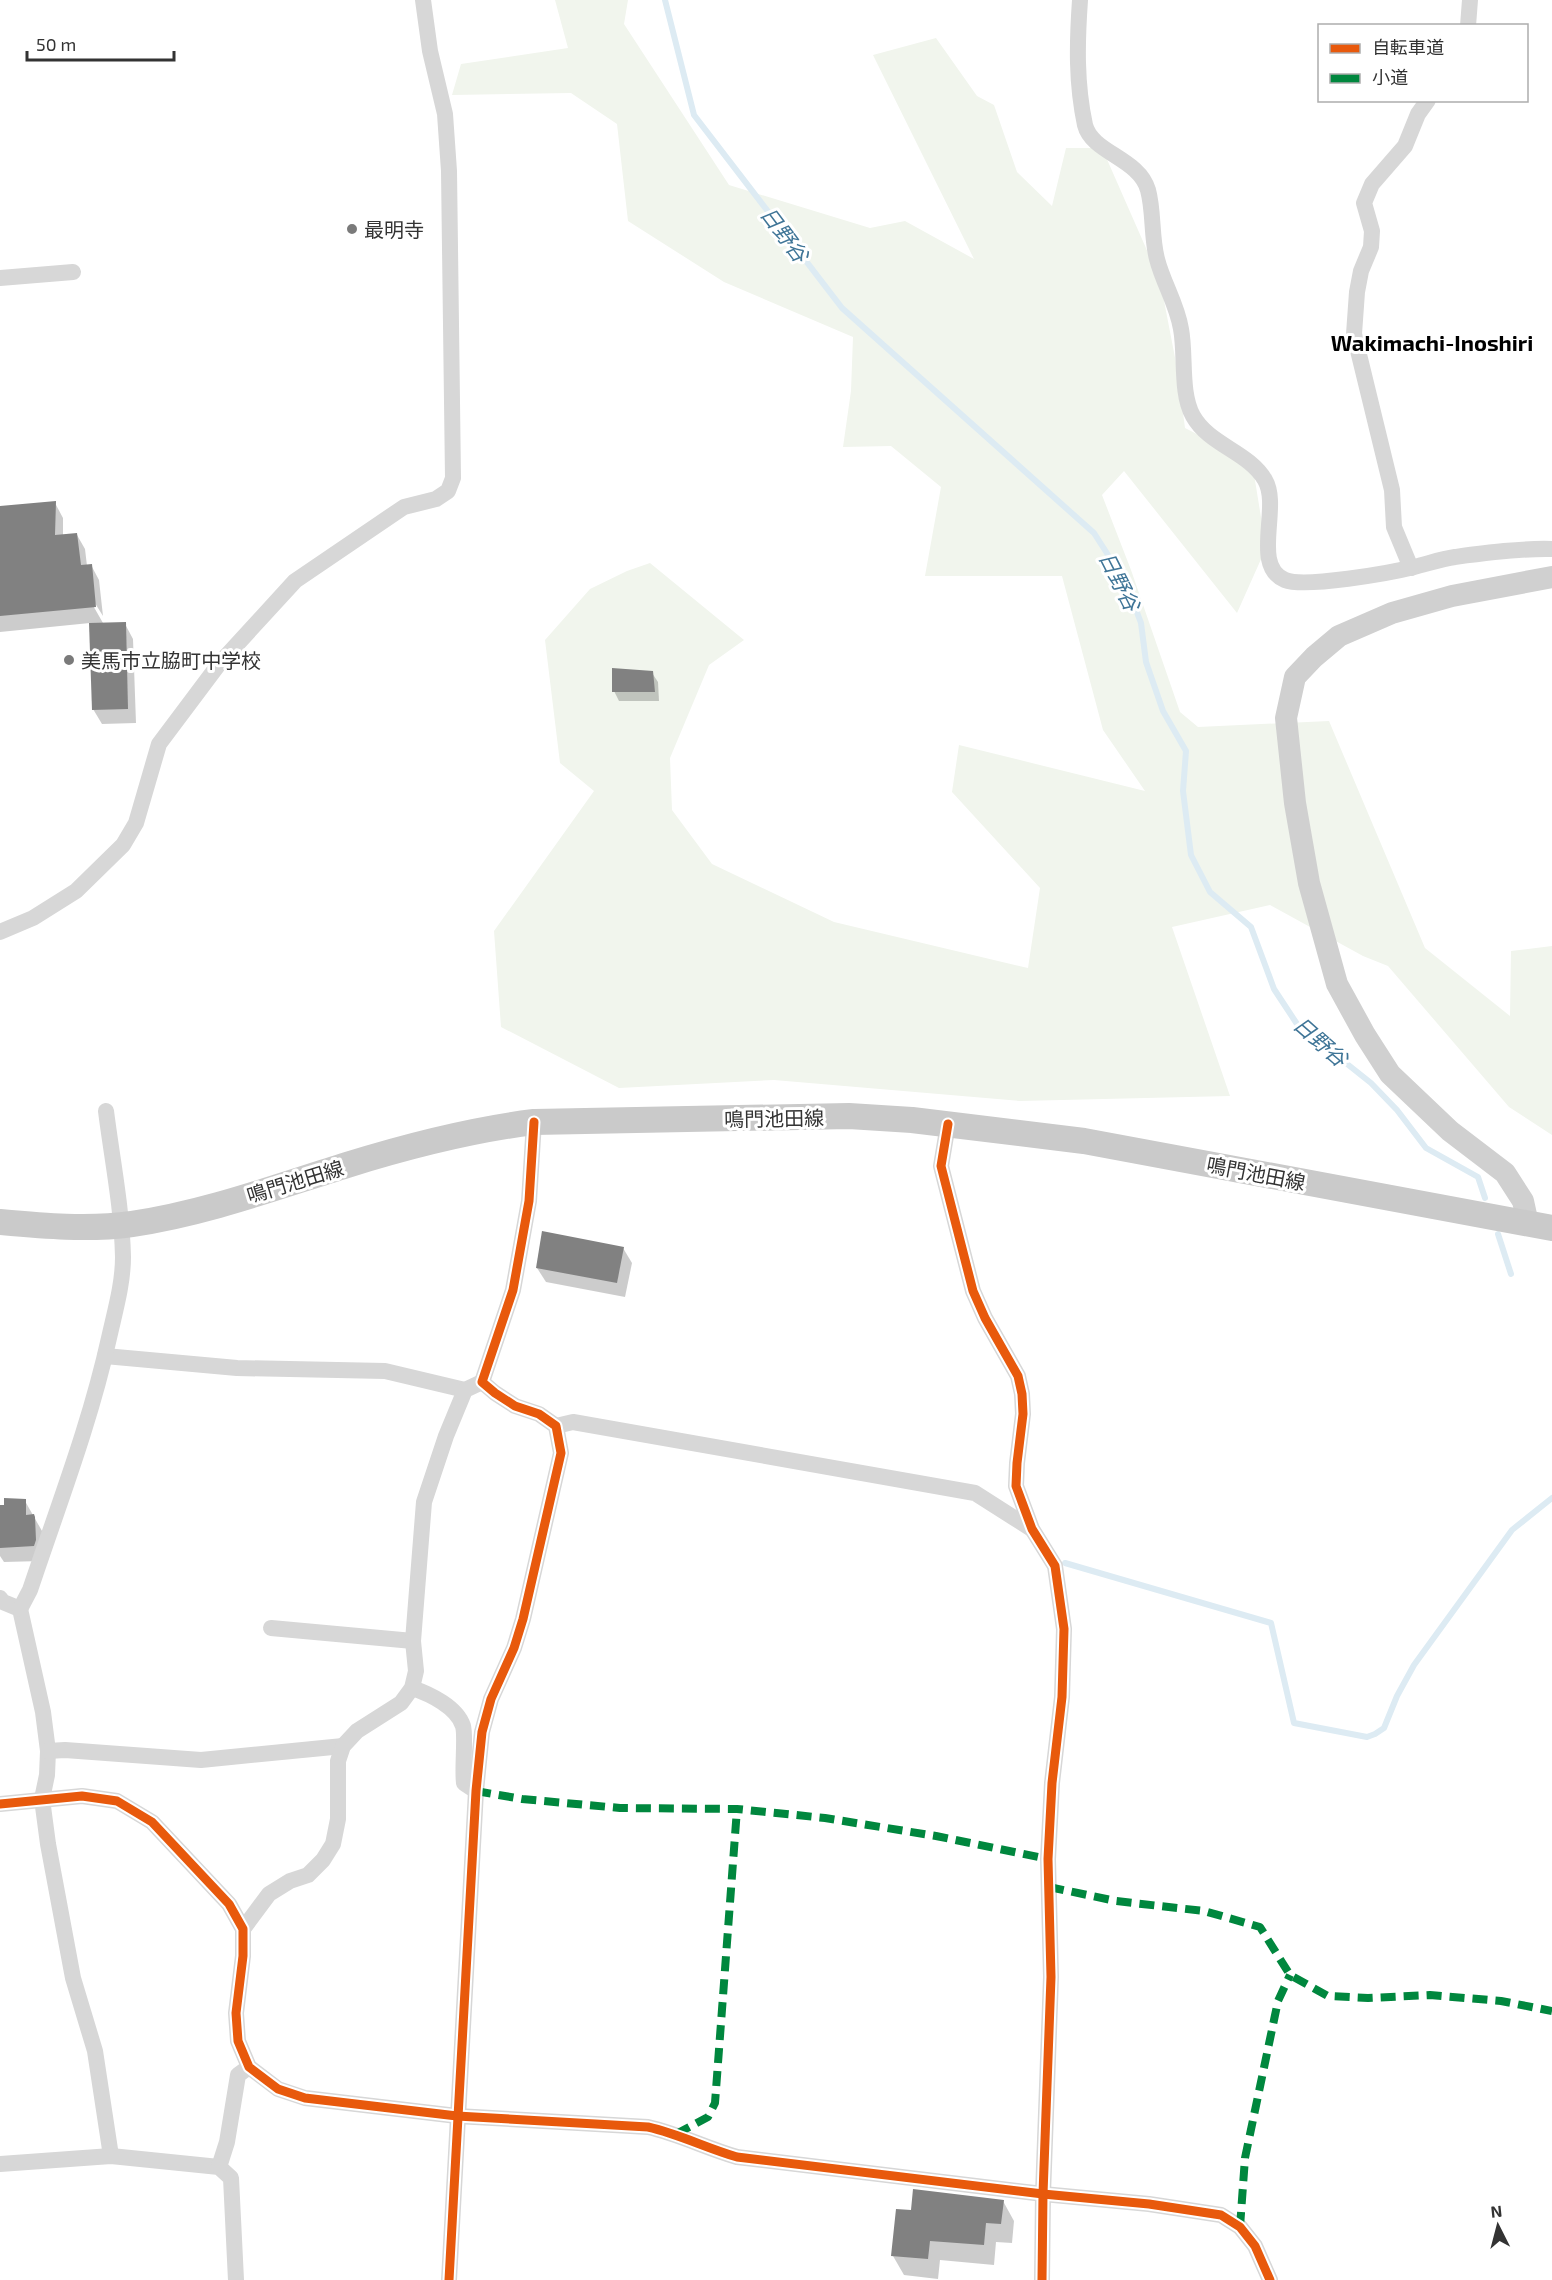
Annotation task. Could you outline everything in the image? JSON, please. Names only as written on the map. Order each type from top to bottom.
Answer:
[{"type":"main road","name":"鳴門池田線","points":[[0,1222],[76,1228],[121,1225],[188,1212],[432,1141],[490,1127],[534,1122],[849,1116],[948,1124],[1084,1141],[1540,1226]]},
{"type":"street","points":[[0,932],[33,918],[76,891],[123,845],[136,823],[159,744],[219,664],[295,581],[404,507],[436,499],[448,491],[453,478],[449,171],[445,114],[430,51],[423,0]]},
{"type":"street","points":[[1080,0],[1076,47],[1077,77],[1086,128],[1092,139],[1131,166],[1143,178],[1149,191],[1153,243],[1182,330],[1187,400],[1195,419],[1208,434],[1253,465],[1266,481],[1272,503],[1267,549],[1272,568],[1284,580],[1311,583],[1411,568],[1453,557],[1552,549]]},
{"type":"street","points":[[1468,24],[1470,0]]},
{"type":"street","points":[[1411,568],[1394,527],[1392,490],[1354,334],[1361,271],[1371,247],[1372,231],[1365,203],[1372,184],[1405,146],[1418,114],[1427,102]]},
{"type":"street","points":[[0,278],[73,272]]},
{"type":"street","points":[[1540,1226],[1505,1173],[1450,1131],[1390,1074],[1337,984],[1309,883],[1295,803],[1286,718],[1295,677],[1314,657],[1340,636],[1392,613],[1452,596],[1552,577]]},
{"type":"street","points":[[106,1111],[121,1225],[123,1259],[120,1279],[105,1356],[81,1443],[30,1590],[20,1609],[43,1712],[48,1751],[48,1775],[42,1800],[48,1844],[73,1978],[95,2051],[111,2156]]},
{"type":"street","points":[[105,1356],[237,1368],[385,1371],[465,1390],[482,1382],[513,1290],[529,1201],[534,1122]]},
{"type":"street","points":[[948,1124],[941,1166],[973,1291],[1017,1376],[1022,1394],[1023,1414],[1016,1486],[1032,1529],[1055,1566],[1064,1629],[1062,1697],[1052,1783],[1048,1859],[1051,1977],[1042,2280]]},
{"type":"street","points":[[449,2280],[476,1791],[482,1732],[491,1699],[514,1648],[523,1619],[561,1453],[556,1426],[539,1414],[515,1406],[482,1382]]},
{"type":"street","points":[[243,1929],[269,1894],[290,1881],[308,1875],[323,1860],[333,1844],[338,1819],[338,1761],[343,1746],[357,1731],[401,1702],[412,1688],[416,1671],[413,1641],[424,1502],[446,1436],[465,1390]]},
{"type":"street","points":[[556,1426],[573,1422],[975,1493],[1032,1529]]},
{"type":"street","points":[[0,1598],[3,1602],[20,1609]]},
{"type":"street","points":[[271,1628],[413,1641]]},
{"type":"street","points":[[412,1688],[455,1711],[464,1728],[462,1768],[464,1783],[476,1791]]},
{"type":"street","points":[[48,1751],[65,1750],[201,1760],[343,1746]]},
{"type":"street","points":[[0,1804],[82,1796],[117,1801],[152,1822],[229,1904],[243,1929],[243,1956],[236,2013],[238,2042],[249,2067],[278,2089],[304,2098],[457,2116],[648,2127],[676,2134],[706,2148],[737,2157],[1043,2194],[1149,2204],[1221,2215],[1240,2227],[1256,2246],[1270,2280]]},
{"type":"street","points":[[219,2167],[227,2142],[238,2075],[249,2067]]},
{"type":"street","points":[[0,2164],[111,2156],[219,2167],[231,2178],[236,2280]]},
{"type":"shaded area","points":[[555,0],[628,0],[624,24],[729,185],[870,228],[905,221],[974,259],[873,55],[936,38],[977,96],[994,105],[1017,172],[1052,206],[1066,148],[1102,148],[1160,280],[1177,368],[1185,428],[1252,462],[1266,548],[1237,613],[1124,471],[1102,495],[1131,570],[1180,712],[1198,727],[1329,721],[1425,948],[1510,1016],[1511,951],[1552,946],[1552,1135],[1509,1107],[1388,966],[1363,956],[1270,905],[1172,927],[1230,1096],[1020,1101],[774,1080],[619,1088],[501,1027],[494,931],[594,791],[560,763],[545,640],[590,589],[627,571],[650,563],[744,640],[709,665],[670,758],[672,810],[712,864],[834,922],[1028,968],[1040,888],[952,792],[959,745],[1145,791],[1103,730],[1062,576],[925,576],[941,487],[891,446],[843,447],[851,391],[853,337],[724,282],[628,221],[617,124],[571,93],[452,95],[461,64],[568,48]]},
{"type":"building","points":[[56,501],[55,535],[77,533],[81,565],[92,564],[96,607],[0,616],[0,506]]},
{"type":"building","points":[[126,622],[128,709],[92,710],[89,623]]},
{"type":"building","points":[[612,668],[653,671],[655,692],[612,692]]},
{"type":"building","points":[[542,1231],[624,1247],[617,1283],[536,1268]]},
{"type":"building","points":[[4,1498],[26,1499],[26,1515],[34,1514],[35,1517],[34,1546],[0,1548],[0,1505],[4,1505]]},
{"type":"building","points":[[913,2189],[1004,2200],[1001,2224],[986,2223],[984,2245],[930,2241],[928,2259],[891,2256],[896,2209],[911,2210]]},
{"type":"waterway","name":"日野谷","points":[[665,0],[694,115],[842,308],[1094,533],[1126,583],[1141,623],[1146,662],[1163,711],[1186,751],[1183,791],[1191,855],[1210,892],[1251,927],[1274,989],[1297,1024],[1371,1083],[1397,1110],[1426,1148],[1478,1177],[1485,1198]]},
{"type":"waterway","name":"日野谷","points":[[1498,1234],[1511,1274]]},
{"type":"waterway","points":[[1065,1563],[1271,1623],[1294,1723],[1367,1737],[1384,1728],[1397,1696],[1414,1665],[1512,1530],[1552,1498]]},
{"type":"marked path","points":[[476,1791],[522,1799],[620,1808],[737,1809],[825,1818],[936,1836],[1048,1859]]},
{"type":"marked path","points":[[676,2134],[708,2117],[715,2103],[737,1809]]},
{"type":"marked path","points":[[1049,1887],[1116,1901],[1204,1911],[1260,1927],[1290,1975],[1328,1996],[1368,1998],[1430,1995],[1501,2001],[1552,2011]]},
{"type":"marked path","points":[[1240,2227],[1245,2158],[1278,2001],[1290,1975]]},
{"type":"cycle path","points":[[449,2280],[476,1791],[482,1732],[491,1699],[514,1648],[523,1619],[561,1453],[556,1426],[539,1414],[515,1406],[482,1382],[513,1290],[529,1201],[534,1122]]},
{"type":"cycle path","points":[[948,1124],[941,1166],[973,1291],[985,1318],[1018,1376],[1023,1414],[1016,1486],[1032,1529],[1055,1566],[1064,1629],[1062,1697],[1052,1783],[1048,1859],[1051,1977],[1042,2280]]},
{"type":"cycle path","points":[[0,1804],[82,1796],[117,1801],[152,1822],[229,1904],[243,1929],[243,1956],[236,2013],[238,2041],[249,2067],[278,2089],[305,2098],[457,2116],[648,2127],[737,2157],[1043,2194],[1149,2204],[1221,2215],[1240,2227],[1255,2246],[1270,2280]]},
{"type":"place","name":"最明寺","points":[[352,229]]},
{"type":"place","name":"美馬市立脇町中学校","points":[[69,660]]},
{"type":"district","name":"Wakimachi-Inoshiri","points":[[1432,342]]}]
